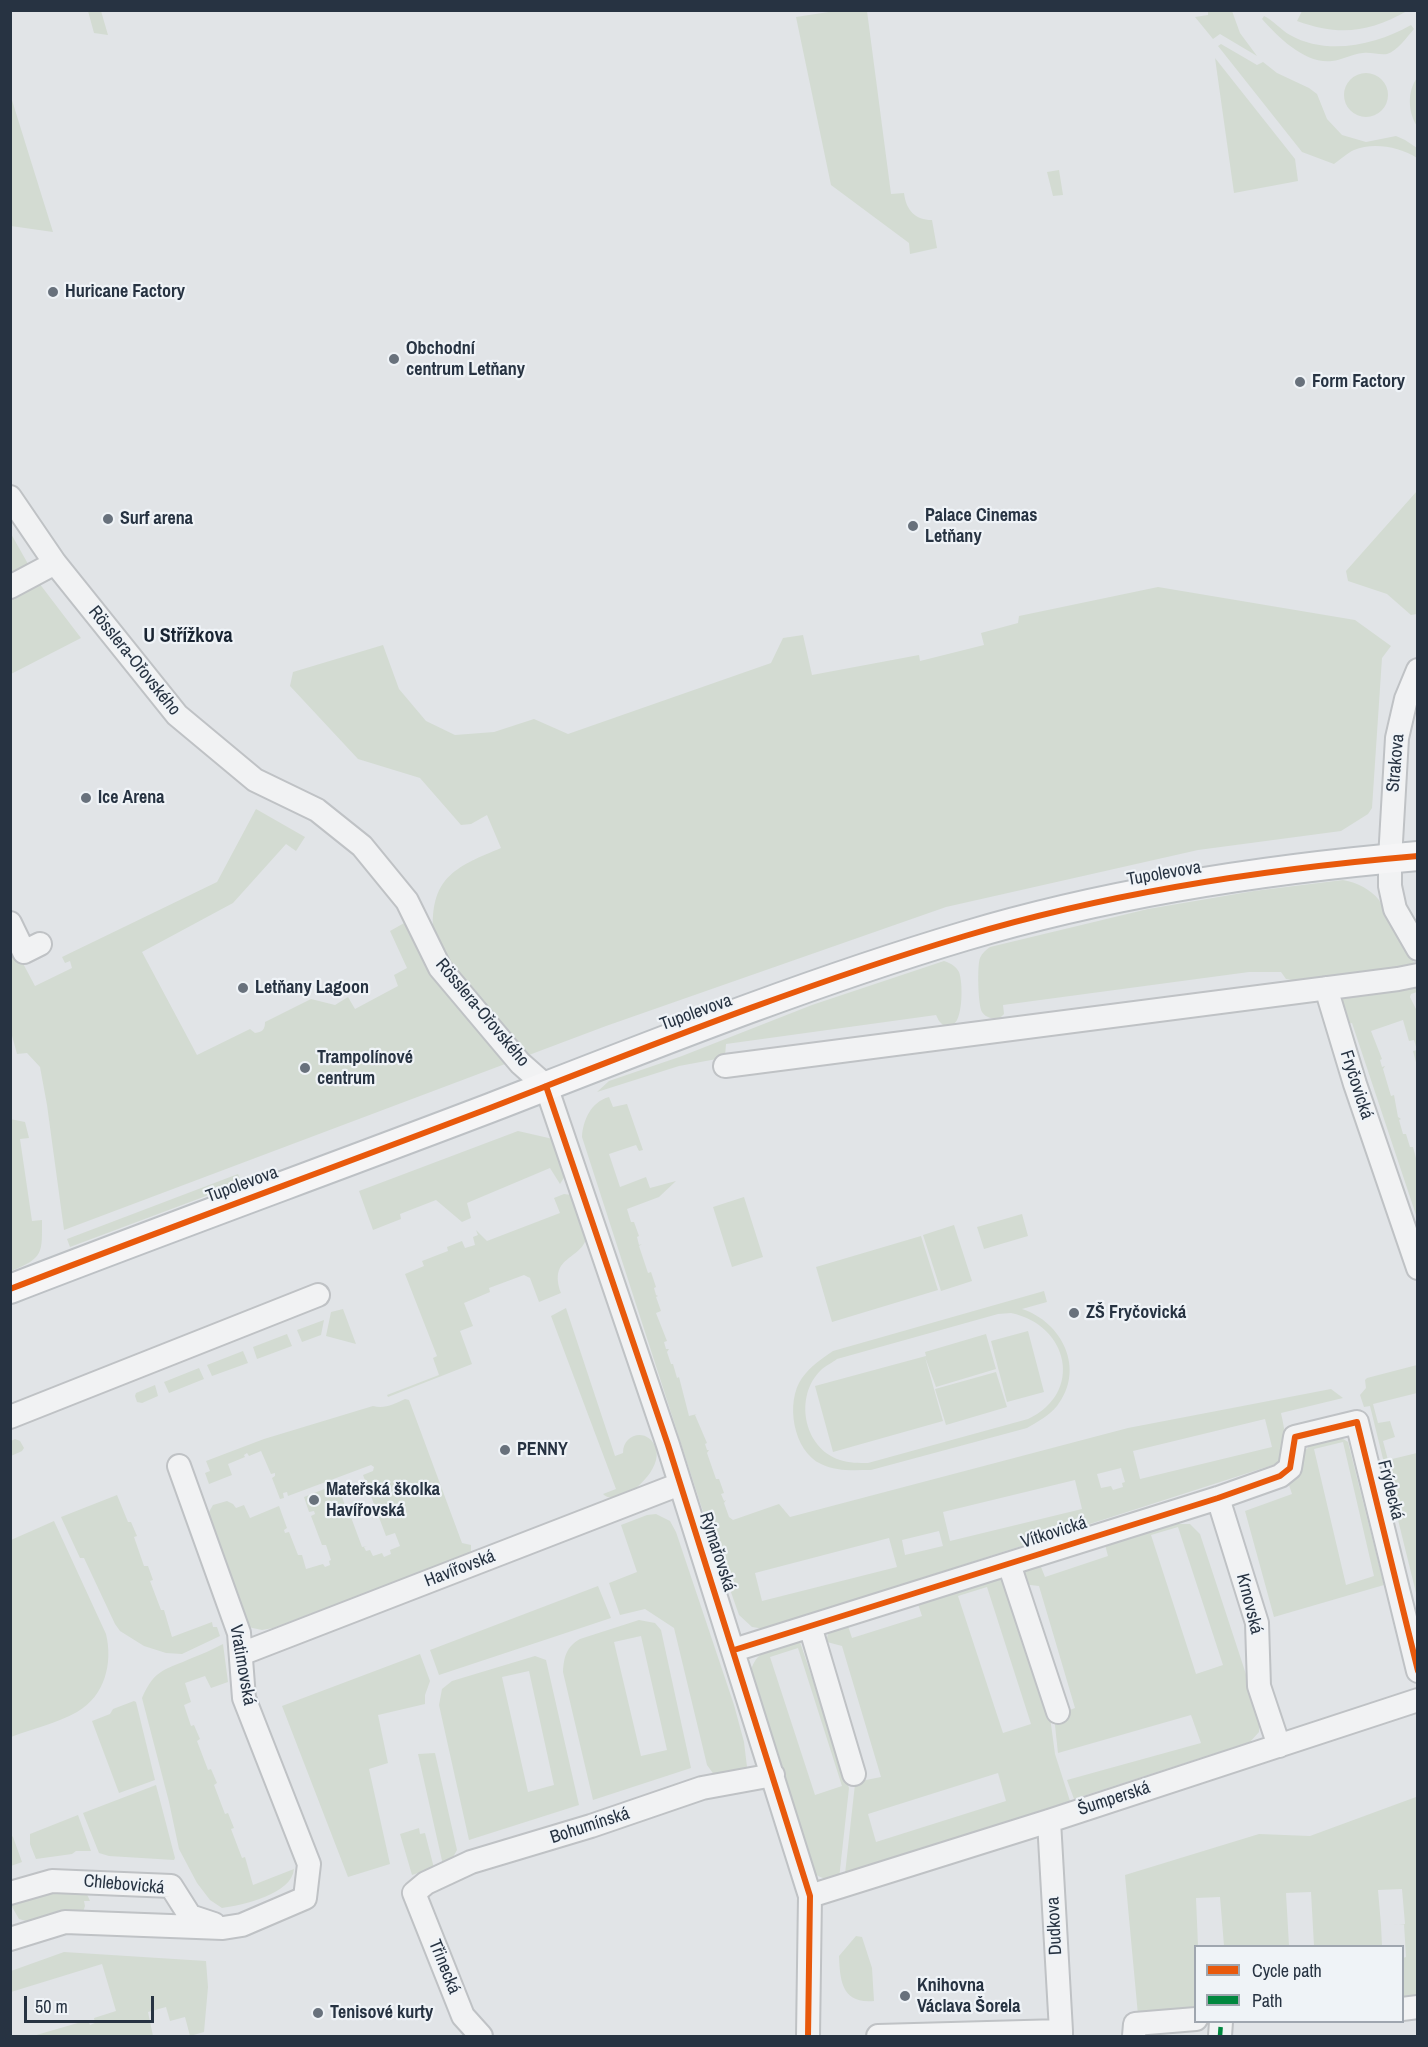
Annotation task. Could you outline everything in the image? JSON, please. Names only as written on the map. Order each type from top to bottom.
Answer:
[{"type":"main road","name":"Tupolevova","points":[[10,1289],[797,992],[976,933],[1071,908],[1149,892],[1275,872],[1404,858]]},
{"type":"street","name":"Rösslera-Ořovského","points":[[10,497],[55,563],[177,715],[255,780],[317,810],[362,846],[407,901],[440,968],[520,1063],[546,1086]]},
{"type":"street","points":[[10,587],[55,563]]},
{"type":"street","name":"Strakova","points":[[1418,670],[1406,699],[1396,738],[1404,858],[1390,886],[1395,909],[1418,949]]},
{"type":"street","points":[[10,924],[24,951],[40,944]]},
{"type":"street","points":[[725,1066],[1418,975]]},
{"type":"street","name":"Fryčovická","points":[[1326,988],[1355,1083],[1418,1268]]},
{"type":"street","name":"Rýmařovská","points":[[546,1086],[680,1484],[810,1896],[808,2037]]},
{"type":"street","points":[[10,1417],[318,1295]]},
{"type":"street","name":"Vítkovická","points":[[734,1650],[1218,1498],[1280,1476],[1290,1468],[1295,1437],[1357,1422]]},
{"type":"street","name":"Frýdecká","points":[[1357,1422],[1418,1671]]},
{"type":"street","name":"Vratimovská","points":[[179,1466],[239,1632],[244,1698],[309,1864],[305,1898]]},
{"type":"street","name":"Havířovská","points":[[242,1653],[680,1484]]},
{"type":"street","name":"Krnovská","points":[[1218,1498],[1257,1623],[1259,1686],[1279,1746]]},
{"type":"street","points":[[1010,1564],[1058,1712]]},
{"type":"street","points":[[810,1626],[854,1773]]},
{"type":"street","name":"Šumperská","points":[[810,1896],[1049,1821],[1418,1700]]},
{"type":"street","name":"Bohumínská","points":[[414,1893],[426,1882],[471,1862],[591,1826],[702,1788],[773,1775]]},
{"type":"street","name":"Dudkova","points":[[1049,1821],[1061,2034]]},
{"type":"street","name":"Chlebovická","points":[[10,1893],[52,1881],[171,1886],[190,1916],[223,1928]]},
{"type":"street","name":"Třinecká","points":[[414,1893],[464,2016],[481,2037]]},
{"type":"street","name":"Chlebovická","points":[[10,1939],[65,1922],[223,1928],[242,1925],[305,1898]]},
{"type":"street","points":[[1134,2037],[1134,2024],[1194,2019]]},
{"type":"street","points":[[878,2037],[1061,2034]]},
{"type":"shaded area","points":[[88,11],[101,11],[108,35],[94,33]]},
{"type":"shaded area","points":[[835,11],[867,11],[891,194],[904,193],[912,213],[926,220],[932,220],[937,248],[910,254],[909,243],[831,185],[796,17]]},
{"type":"shaded area","points":[[1208,11],[1232,11],[1240,33],[1257,56],[1220,34],[1213,39],[1195,17],[1208,15]]},
{"type":"shaded area","points":[[1302,11],[1407,11],[1379,24],[1353,30],[1326,29],[1297,21]]},
{"type":"shaded area","points":[[1264,16],[1290,35],[1320,45],[1351,45],[1383,38],[1411,25],[1414,29],[1398,47],[1387,54],[1363,53],[1332,61],[1322,61],[1293,48],[1262,19]]},
{"type":"shaded area","points":[[1221,44],[1257,65],[1263,62],[1277,73],[1317,94],[1327,119],[1342,135],[1366,142],[1396,136],[1417,148],[1417,158],[1395,149],[1369,146],[1351,151],[1334,164],[1302,152],[1218,46]]},
{"type":"shaded area","points":[[1215,58],[1295,159],[1298,181],[1234,193]]},
{"type":"shaded area","points":[[1366,73],[1374,74],[1382,79],[1387,87],[1387,103],[1382,111],[1374,116],[1366,117],[1358,116],[1350,111],[1345,103],[1344,95],[1345,87],[1350,79],[1358,74]]},
{"type":"shaded area","points":[[1417,78],[1417,126],[1412,115],[1410,95]]},
{"type":"shaded area","points":[[11,97],[53,232],[11,226]]},
{"type":"shaded area","points":[[1059,170],[1063,195],[1053,196],[1047,172]]},
{"type":"shaded area","points":[[1417,491],[1417,614],[1411,615],[1387,594],[1348,581],[1346,571]]},
{"type":"shaded area","points":[[10,532],[32,571],[10,583]]},
{"type":"shaded area","points":[[39,583],[81,638],[11,674],[11,598]]},
{"type":"shaded area","points":[[1158,587],[1355,620],[1391,646],[1382,658],[1372,808],[1368,814],[1341,831],[1198,850],[946,907],[606,1026],[64,1230],[40,1067],[27,1053],[17,1054],[11,1032],[10,939],[35,986],[72,968],[70,961],[65,963],[62,957],[217,882],[256,809],[305,837],[296,851],[286,844],[233,903],[142,952],[197,1055],[250,1029],[255,1033],[261,1031],[264,1029],[265,1022],[311,999],[335,1005],[348,997],[355,1009],[398,986],[394,975],[407,968],[390,931],[406,922],[433,929],[437,897],[442,885],[450,875],[472,861],[501,848],[487,815],[471,824],[461,825],[420,778],[358,759],[290,686],[293,672],[383,645],[399,689],[426,721],[455,735],[494,732],[534,719],[568,734],[771,663],[783,638],[803,635],[812,675],[919,655],[920,661],[984,645],[981,633],[1018,623],[1019,616]]},
{"type":"shaded area","points":[[1343,880],[1363,887],[1379,900],[1417,968],[1417,992],[1411,994],[1410,997],[1417,1011],[1417,1050],[1414,1040],[1409,1041],[1403,1020],[1371,1031],[1382,1059],[1380,1060],[1382,1067],[1385,1066],[1383,1069],[1391,1096],[1394,1095],[1403,1134],[1406,1134],[1410,1147],[1413,1147],[1417,1162],[1417,1218],[1352,1023],[1347,1024],[1304,982],[1286,979],[1281,972],[1249,972],[1003,1005],[1004,1014],[999,1019],[988,1017],[982,1012],[979,994],[979,962],[990,947],[1148,909],[1254,891]]},
{"type":"shaded area","points":[[944,961],[958,970],[961,983],[959,1014],[952,1025],[945,1027],[936,1015],[726,1044],[725,1056],[722,1058],[679,1066],[597,1092],[609,1081],[682,1056],[812,1005]]},
{"type":"shaded area","points":[[1417,1050],[1417,1066],[1413,1051]]},
{"type":"shaded area","points":[[609,1097],[613,1107],[627,1104],[643,1150],[639,1151],[636,1145],[609,1154],[620,1187],[646,1177],[650,1188],[676,1181],[659,1197],[627,1209],[639,1236],[637,1237],[639,1245],[642,1244],[639,1246],[648,1273],[651,1272],[656,1287],[654,1288],[661,1311],[656,1313],[667,1341],[664,1342],[666,1349],[669,1349],[667,1352],[671,1364],[673,1364],[677,1378],[679,1377],[689,1416],[697,1414],[695,1415],[707,1443],[705,1444],[707,1450],[709,1450],[707,1453],[716,1479],[719,1479],[724,1493],[721,1494],[724,1501],[726,1500],[724,1503],[729,1517],[733,1520],[779,1504],[790,1517],[1128,1428],[1331,1389],[1343,1398],[1281,1413],[1285,1447],[1284,1454],[1276,1464],[765,1629],[752,1627],[739,1615],[707,1524],[582,1137],[589,1112],[603,1099]],"holes":[[[1265,1419],[1272,1447],[1140,1479],[1133,1451]],[[1121,1468],[1125,1482],[1122,1483],[1123,1487],[1113,1490],[1111,1486],[1101,1488],[1097,1474]],[[1075,1480],[1082,1509],[950,1541],[943,1512]],[[939,1531],[943,1546],[905,1555],[902,1540]],[[889,1538],[897,1567],[762,1601],[755,1573]]]},
{"type":"shaded area","points":[[10,1119],[25,1122],[29,1138],[20,1139],[32,1221],[42,1220],[42,1240],[39,1253],[30,1262],[11,1271]]},
{"type":"shaded area","points":[[518,1131],[553,1139],[565,1176],[560,1184],[550,1168],[467,1203],[471,1218],[462,1222],[436,1200],[400,1214],[401,1219],[373,1230],[359,1191]]},
{"type":"shaded area","points":[[238,1174],[240,1179],[206,1196],[70,1247],[67,1239]]},
{"type":"shaded area","points":[[564,1194],[572,1195],[587,1237],[578,1251],[562,1265],[558,1281],[561,1293],[539,1302],[530,1278],[524,1275],[489,1288],[490,1292],[464,1303],[473,1326],[460,1331],[472,1364],[388,1397],[387,1395],[439,1375],[433,1358],[437,1356],[405,1274],[424,1266],[422,1261],[448,1251],[447,1247],[462,1241],[465,1248],[475,1245],[473,1237],[478,1235],[476,1230],[487,1241],[560,1213],[554,1198]]},
{"type":"shaded area","points":[[744,1197],[763,1257],[732,1267],[713,1207]]},
{"type":"shaded area","points":[[1022,1214],[1028,1236],[984,1249],[977,1227]]},
{"type":"shaded area","points":[[954,1225],[972,1281],[941,1291],[923,1235]]},
{"type":"shaded area","points":[[921,1236],[938,1290],[832,1322],[816,1267]]},
{"type":"shaded area","points":[[1044,1291],[1047,1302],[1022,1309],[1048,1324],[1058,1336],[1069,1362],[1069,1377],[1065,1392],[1057,1406],[1047,1416],[1027,1428],[871,1470],[840,1469],[827,1467],[811,1458],[798,1437],[793,1412],[797,1388],[802,1378],[816,1363],[833,1351]],"holes":[[[1011,1313],[1031,1320],[1046,1331],[1057,1345],[1062,1361],[1063,1377],[1057,1393],[1046,1407],[1028,1419],[868,1463],[843,1461],[827,1454],[811,1433],[806,1420],[807,1393],[821,1370],[837,1359],[998,1314]]]},
{"type":"shaded area","points":[[566,1308],[615,1456],[623,1453],[627,1441],[637,1435],[648,1438],[656,1449],[653,1468],[647,1478],[629,1493],[619,1497],[610,1498],[603,1494],[616,1489],[551,1316]]},
{"type":"shaded area","points":[[343,1309],[356,1344],[326,1336],[331,1312]]},
{"type":"shaded area","points":[[324,1320],[321,1335],[302,1342],[297,1330]]},
{"type":"shaded area","points":[[1028,1331],[1044,1392],[1007,1402],[991,1341]]},
{"type":"shaded area","points":[[287,1334],[292,1346],[257,1359],[253,1347]]},
{"type":"shaded area","points":[[986,1334],[996,1369],[936,1387],[925,1357],[943,1421],[833,1452],[815,1386],[926,1356],[925,1352]]},
{"type":"shaded area","points":[[243,1351],[248,1363],[212,1376],[207,1365]]},
{"type":"shaded area","points":[[1417,1365],[1417,1393],[1373,1404],[1378,1423],[1390,1421],[1395,1437],[1383,1441],[1388,1460],[1417,1453],[1417,1597],[1370,1406],[1364,1407],[1360,1395],[1366,1388],[1367,1378]]},
{"type":"shaded area","points":[[199,1368],[204,1379],[169,1393],[164,1382]]},
{"type":"shaded area","points":[[996,1372],[1007,1407],[946,1425],[935,1389]]},
{"type":"shaded area","points":[[155,1385],[158,1396],[142,1403],[137,1402],[136,1393]]},
{"type":"shaded area","name":"Mateřská školka Havířovská","points":[[405,1399],[409,1400],[462,1543],[471,1545],[471,1553],[273,1628],[262,1630],[248,1627],[205,1519],[213,1505],[227,1501],[236,1508],[244,1505],[250,1518],[279,1506],[287,1528],[284,1530],[285,1533],[289,1532],[298,1555],[302,1555],[306,1569],[323,1564],[325,1567],[330,1565],[331,1560],[326,1545],[322,1545],[311,1516],[315,1514],[314,1511],[309,1512],[304,1497],[337,1484],[345,1505],[342,1506],[343,1510],[348,1509],[362,1547],[368,1546],[364,1547],[366,1551],[370,1550],[373,1556],[382,1553],[384,1557],[391,1554],[390,1550],[400,1546],[395,1533],[386,1536],[363,1475],[373,1471],[374,1467],[371,1465],[288,1496],[287,1492],[283,1493],[284,1498],[280,1499],[272,1478],[275,1473],[271,1474],[261,1451],[249,1456],[247,1453],[245,1457],[228,1464],[232,1475],[209,1484],[205,1473],[210,1471],[206,1461],[264,1439],[373,1406],[385,1406]]},
{"type":"shaded area","points":[[1340,1437],[1348,1442],[1384,1585],[1274,1617],[1245,1511],[1292,1494],[1288,1482],[1296,1476],[1300,1469],[1304,1450],[1309,1445]],"holes":[[[1343,1442],[1374,1576],[1346,1585],[1314,1449]]]},
{"type":"shaded area","points":[[15,1439],[20,1441],[24,1448],[11,1456],[11,1441]]},
{"type":"shaded area","points":[[117,1495],[128,1522],[131,1522],[137,1536],[134,1537],[144,1566],[148,1566],[153,1580],[150,1581],[161,1610],[164,1610],[172,1637],[212,1622],[213,1627],[217,1627],[220,1636],[182,1654],[166,1653],[144,1646],[120,1631],[84,1558],[80,1558],[61,1517]]},
{"type":"shaded area","points":[[656,1514],[670,1521],[676,1532],[734,1705],[744,1742],[747,1767],[741,1772],[715,1776],[707,1765],[674,1628],[645,1609],[620,1615],[609,1583],[637,1572],[621,1525]]},
{"type":"shaded area","points":[[1176,1519],[1177,1524],[1190,1524],[1200,1534],[1260,1717],[1259,1732],[1250,1742],[1074,1799],[1067,1780],[1201,1743],[1191,1715],[1058,1753],[1054,1716],[1075,1708],[1039,1586],[1022,1584],[1023,1579],[1026,1570],[1039,1562],[1045,1577],[1108,1556],[1104,1541]],"holes":[[[1178,1527],[1223,1665],[1196,1674],[1151,1535]]]},
{"type":"shaded area","points":[[54,1521],[106,1634],[108,1656],[105,1678],[94,1697],[77,1712],[11,1737],[11,1540]]},
{"type":"shaded area","points":[[1000,1577],[1006,1579],[1050,1717],[1055,1754],[1070,1801],[845,1874],[855,1784],[881,1777],[842,1646],[827,1642],[828,1634],[833,1629],[847,1623],[852,1638],[922,1616],[917,1601]],"holes":[[[987,1587],[1031,1724],[1003,1733],[958,1596]],[[998,1773],[1006,1801],[876,1842],[868,1814]]]},
{"type":"shaded area","points":[[598,1586],[611,1618],[439,1675],[430,1650]]},
{"type":"shaded area","points":[[639,1620],[655,1623],[661,1630],[691,1768],[593,1800],[563,1672],[567,1653],[580,1639]],"holes":[[[641,1636],[667,1750],[641,1756],[614,1642]]]},
{"type":"shaded area","points":[[799,1639],[849,1788],[839,1879],[824,1879],[812,1872],[750,1676],[752,1667],[761,1654]],"holes":[[[798,1648],[842,1786],[815,1795],[770,1657]]]},
{"type":"shaded area","points":[[223,1644],[228,1682],[211,1688],[205,1676],[185,1683],[191,1702],[184,1705],[191,1726],[194,1725],[200,1739],[197,1741],[208,1770],[211,1769],[217,1783],[214,1785],[225,1814],[228,1813],[234,1828],[231,1829],[242,1858],[245,1857],[253,1885],[294,1869],[291,1878],[276,1892],[253,1901],[222,1908],[210,1900],[197,1883],[179,1849],[142,1698],[152,1681],[162,1671]]},
{"type":"shaded area","points":[[420,1654],[430,1681],[425,1695],[425,1704],[378,1715],[388,1763],[369,1769],[390,1864],[348,1877],[282,1706]]},
{"type":"shaded area","points":[[535,1656],[546,1660],[579,1805],[469,1840],[439,1705],[442,1689],[452,1681]],"holes":[[[529,1671],[554,1785],[528,1792],[502,1677]]]},
{"type":"shaded area","points":[[134,1701],[155,1780],[119,1793],[92,1721],[110,1714],[113,1709]]},
{"type":"shaded area","points":[[435,1753],[457,1850],[452,1859],[443,1865],[418,1754]]},
{"type":"shaded area","points":[[156,1785],[174,1860],[109,1856],[99,1853],[83,1813]]},
{"type":"shaded area","points":[[1416,1797],[1417,1995],[1404,1996],[1404,1958],[1406,1957],[1402,1889],[1378,1890],[1382,1945],[1314,1945],[1311,1892],[1286,1893],[1289,1945],[1224,1945],[1220,1897],[1196,1898],[1198,1945],[1194,1945],[1194,2011],[1138,2015],[1125,1875],[1259,1834],[1310,1836]]},
{"type":"shaded area","points":[[78,1815],[91,1851],[76,1851],[72,1854],[36,1859],[30,1844],[30,1834]]},
{"type":"shaded area","points":[[419,1828],[420,1834],[425,1833],[434,1868],[412,1875],[400,1834]]},
{"type":"shaded area","points":[[11,1835],[22,1862],[11,1866]]},
{"type":"shaded area","points":[[86,1892],[90,1901],[84,1901],[83,1912],[63,1912],[26,1921],[19,1919],[10,1902],[43,1893]]},
{"type":"shaded area","points":[[856,1936],[862,1937],[872,1968],[874,2001],[855,1999],[849,1995],[842,1982],[839,1956]]},
{"type":"shaded area","points":[[64,1952],[206,1961],[208,1987],[204,2032],[190,2036],[185,2017],[170,2021],[166,2007],[148,2012],[153,2036],[33,2036],[88,2020],[90,2025],[95,2023],[94,2018],[116,2011],[102,1964],[11,1992],[11,1971]]},
{"type":"marked path","points":[[1220,2036],[1221,2023]]},
{"type":"cycle path","points":[[10,1289],[726,1017],[965,936],[1020,920],[1189,884],[1303,868],[1418,856]]},
{"type":"cycle path","points":[[546,1086],[668,1445],[810,1896],[808,2036]]},
{"type":"cycle path","points":[[734,1650],[1218,1498],[1280,1476],[1290,1468],[1295,1437],[1357,1422],[1418,1671]]},
{"type":"place","name":"Huricane Factory","points":[[53,292]]},
{"type":"place","name":"Obchodní centrum Letňany","points":[[394,359]]},
{"type":"place","name":"Form Factory","points":[[1300,382]]},
{"type":"place","name":"Surf arena","points":[[108,519]]},
{"type":"place","name":"Palace Cinemas Letňany","points":[[913,526]]},
{"type":"place","name":"Ice Arena","points":[[86,798]]},
{"type":"place","name":"Letňany Lagoon","points":[[243,988]]},
{"type":"place","name":"Trampolínové centrum","points":[[305,1068]]},
{"type":"place","name":"ZŠ Fryčovická","points":[[1074,1313]]},
{"type":"place","name":"PENNY","points":[[505,1450]]},
{"type":"place","name":"Mateřská školka Havířovská","points":[[314,1500]]},
{"type":"place","name":"Knihovna Václava Šorela","points":[[905,1996]]},
{"type":"place","name":"Tenisové kurty","points":[[318,2013]]},
{"type":"district","name":"U Střížkova","points":[[188,637]]}]
